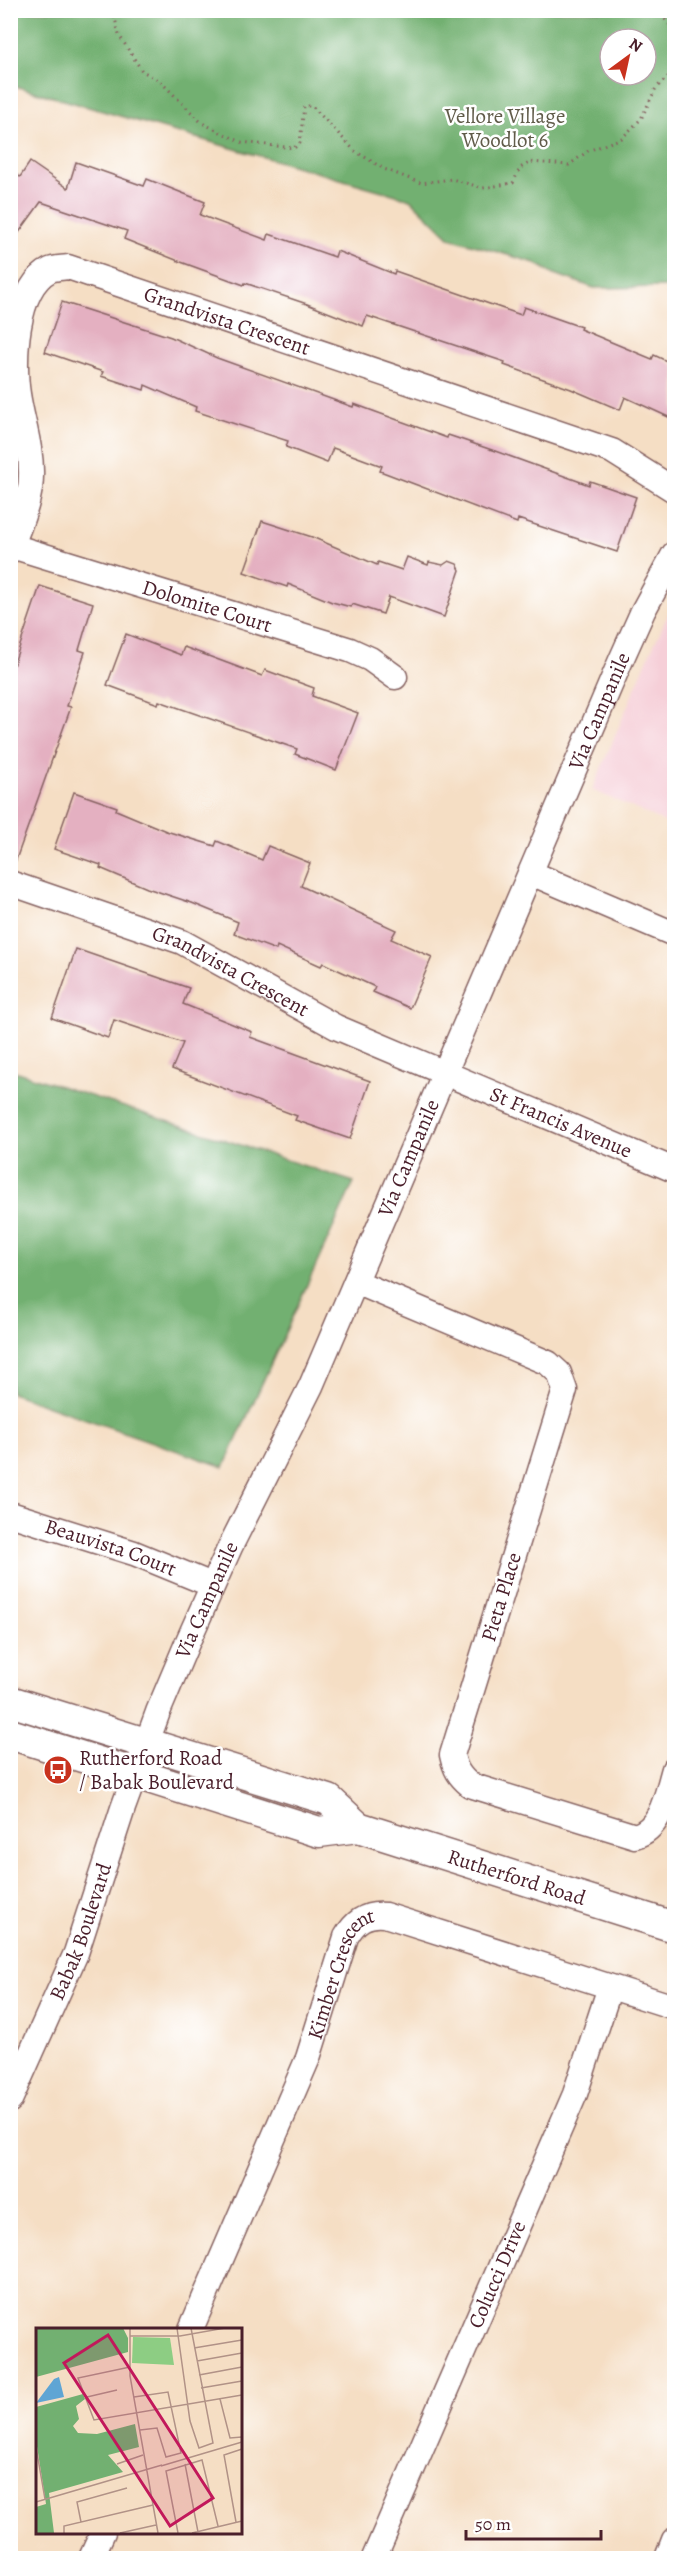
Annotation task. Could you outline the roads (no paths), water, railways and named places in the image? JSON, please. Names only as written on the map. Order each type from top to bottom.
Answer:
[{"type":"main road","name":"Rutherford Road","points":[[10,1701],[141,1759]]},
{"type":"main road","name":"Rutherford Road","points":[[10,1734],[141,1759],[329,1800],[358,1827],[675,1927]]},
{"type":"street","name":"Grandvista Crescent","points":[[11,548],[28,495],[31,476],[26,432],[18,393],[16,358],[21,318],[30,290],[38,279],[51,269],[68,267],[612,451],[675,490]]},
{"type":"street","name":"Dolomite Court","points":[[11,548],[350,650],[370,659],[396,677]]},
{"type":"street","name":"Via Campanile","points":[[141,1759],[212,1585],[294,1423],[356,1282],[643,611],[675,554]]},
{"type":"street","points":[[531,873],[675,934]]},
{"type":"street","name":"Grandvista Crescent","points":[[10,884],[182,942],[336,1027],[445,1074]]},
{"type":"street","name":"St Francis Avenue","points":[[445,1074],[675,1170]]},
{"type":"street","name":"Pieta Place","points":[[356,1282],[548,1363],[559,1373],[566,1390],[452,1755],[454,1768],[470,1785],[635,1836],[646,1833],[654,1825],[675,1768]]},
{"type":"street","name":"Beauvista Court","points":[[10,1514],[134,1553],[212,1585]]},
{"type":"street","name":"Babak Boulevard","points":[[10,2100],[76,1953],[141,1759]]},
{"type":"street","name":"Kimber Crescent","points":[[191,2328],[308,2058],[346,1937],[353,1925],[374,1914],[385,1915],[675,2007]]},
{"type":"street","name":"Colucci Drive","points":[[374,2559],[575,2094],[610,1987]]},
{"type":"street","points":[[91,2559],[103,2533]]},
{"type":"street","points":[[666,2559],[675,2540]]},
{"type":"place","name":"Rutherford Road / Babak Boulevard","points":[[58,1770]]},
{"type":"park label","name":"Vellore Village Woodlot 6","points":[[505,128]]}]
